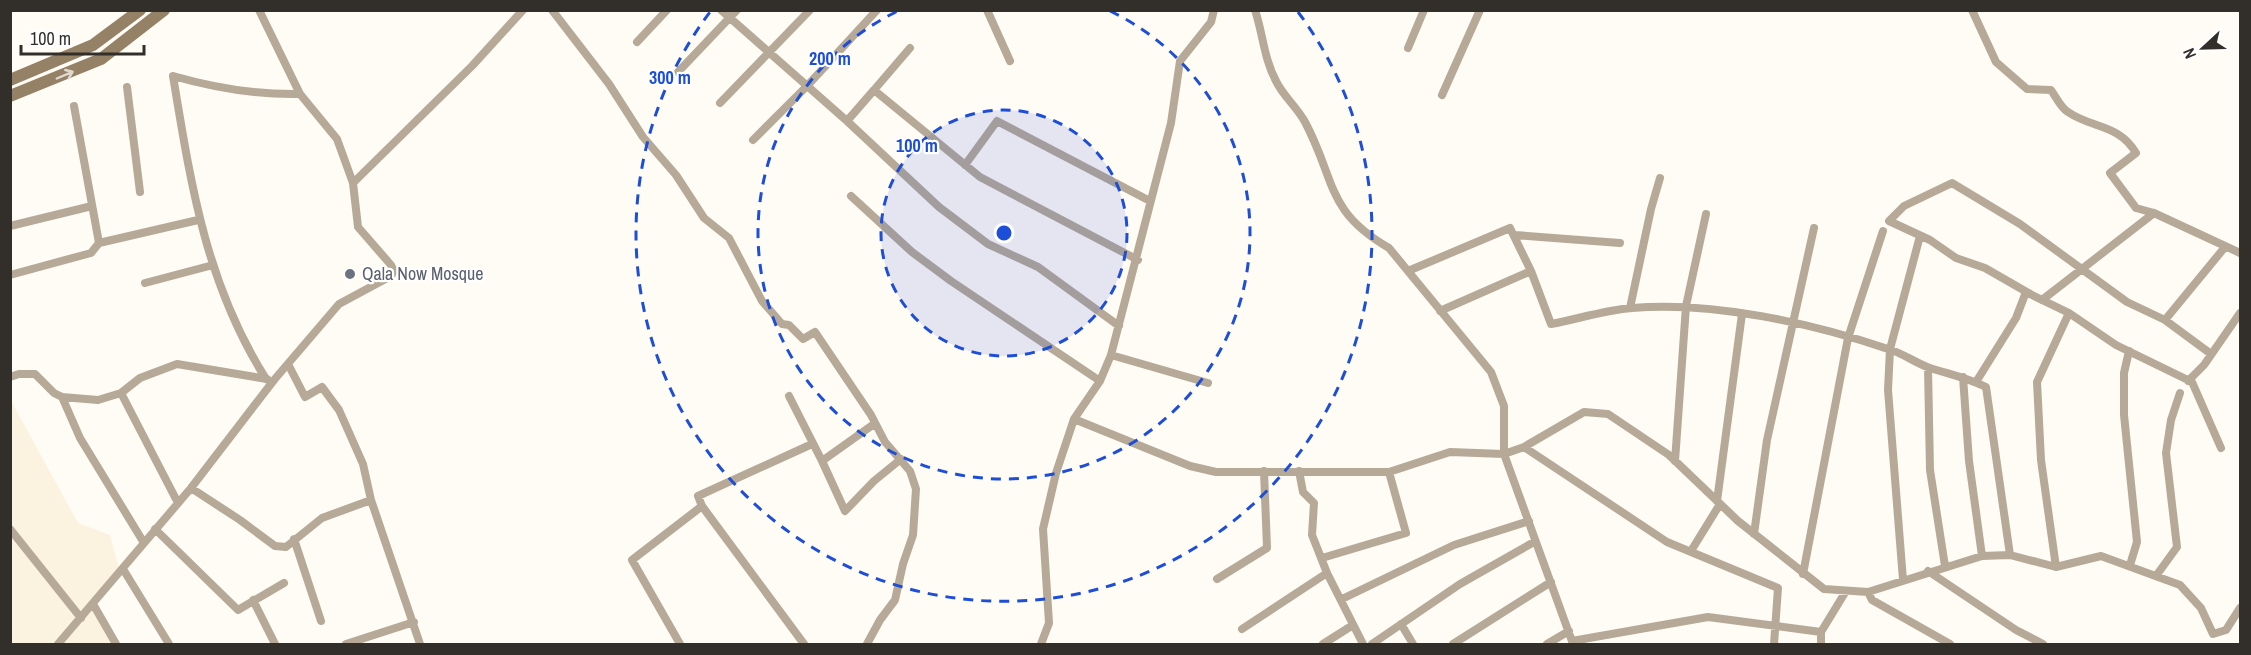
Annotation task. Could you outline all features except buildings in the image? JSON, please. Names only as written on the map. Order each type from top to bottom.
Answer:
[{"type":"main road","points":[[10,80],[93,45],[140,10]]},
{"type":"main road","points":[[10,96],[101,59],[164,10]]},
{"type":"street","points":[[58,645],[191,488],[270,380],[288,364],[339,304],[391,276],[394,271],[358,226],[353,183],[337,139],[300,94],[259,10]]},
{"type":"street","points":[[353,183],[472,66],[523,10]]},
{"type":"street","points":[[552,10],[609,84],[643,136],[676,175],[704,218],[729,238],[762,301],[782,324],[789,325],[803,339],[815,332],[871,415],[885,442],[910,471],[916,489],[914,536],[903,564],[895,600],[880,620],[870,644]]},
{"type":"street","points":[[637,42],[667,10]]},
{"type":"street","points":[[721,10],[955,220],[988,244],[1038,267],[1119,326]]},
{"type":"street","points":[[678,72],[737,10]]},
{"type":"street","points":[[720,103],[810,10]]},
{"type":"street","points":[[753,140],[807,86],[877,10]]},
{"type":"street","points":[[987,10],[1010,61]]},
{"type":"street","points":[[1041,645],[1049,623],[1043,529],[1056,473],[1074,419],[1100,381],[1111,355],[1138,260],[1150,201],[1172,123],[1180,61],[1211,22],[1214,10]]},
{"type":"street","points":[[1255,10],[1263,33],[1266,55],[1276,81],[1305,121],[1341,209],[1366,235],[1389,248],[1491,372],[1504,406],[1504,454],[1572,643],[1708,617],[1821,632]]},
{"type":"street","points":[[1408,48],[1424,10]]},
{"type":"street","points":[[1442,95],[1480,10]]},
{"type":"street","points":[[1972,10],[1996,62],[2026,89],[2051,90],[2067,112],[2113,130],[2130,143],[2136,153],[2110,173],[2136,208],[2154,213],[2241,253]]},
{"type":"street","points":[[847,121],[910,48]]},
{"type":"street","points":[[270,380],[230,315],[198,220],[172,76],[212,87],[270,94],[300,94]]},
{"type":"street","points":[[127,87],[140,192]]},
{"type":"street","points":[[874,90],[980,177],[1138,260]]},
{"type":"street","points":[[74,106],[99,243]]},
{"type":"street","points":[[964,165],[997,121],[1150,201]]},
{"type":"street","points":[[1630,308],[1660,178]]},
{"type":"street","points":[[2211,354],[2164,320],[2127,302],[2020,224],[1952,183],[1904,206],[1889,220],[1956,258],[1985,268],[2069,313],[2116,345],[2188,381],[2196,391],[2221,448]]},
{"type":"street","points":[[851,196],[912,252],[944,276],[1100,381]]},
{"type":"street","points":[[10,226],[92,206]]},
{"type":"street","points":[[2042,300],[2154,213]]},
{"type":"street","points":[[1675,460],[1686,306],[1706,214]]},
{"type":"street","points":[[10,274],[91,253],[99,243],[198,220]]},
{"type":"street","points":[[1408,271],[1510,228],[1531,271],[1551,324],[1630,308],[1686,306],[1793,323],[1890,349],[1928,368],[1976,382],[1986,387],[2010,555]]},
{"type":"street","points":[[1754,534],[1767,440],[1814,228]]},
{"type":"street","points":[[1803,574],[1848,338],[1883,231]]},
{"type":"street","points":[[1515,235],[1620,243]]},
{"type":"street","points":[[1903,580],[1887,390],[1890,349],[1920,236]]},
{"type":"street","points":[[2164,320],[2225,247]]},
{"type":"street","points":[[145,283],[213,265]]},
{"type":"street","points":[[1440,311],[1531,271]]},
{"type":"street","points":[[1976,382],[2016,318],[2026,292]]},
{"type":"street","points":[[2056,567],[2041,460],[2037,382],[2069,313]]},
{"type":"street","points":[[2188,381],[2241,313]]},
{"type":"street","points":[[1691,551],[1719,503],[1742,314]]},
{"type":"street","points":[[2129,351],[2124,373],[2124,415],[2137,542],[2130,565]]},
{"type":"street","points":[[1111,355],[1208,383]]},
{"type":"street","points":[[10,377],[19,374],[35,374],[54,393],[62,397],[98,400],[121,393],[141,378],[177,364],[270,380]]},
{"type":"street","points":[[288,364],[305,397],[322,387],[339,410],[363,464],[371,500],[420,645]]},
{"type":"street","points":[[1928,368],[1930,470],[1945,566]]},
{"type":"street","points":[[1963,377],[1970,461],[1982,556]]},
{"type":"street","points":[[121,393],[178,503]]},
{"type":"street","points":[[2157,576],[2177,548],[2166,453],[2171,420],[2180,393]]},
{"type":"street","points":[[789,396],[822,460],[844,512],[874,481],[901,459]]},
{"type":"street","points":[[62,397],[80,438],[144,543]]},
{"type":"street","points":[[1074,419],[1190,466],[1216,472],[1389,472],[1450,452],[1504,454],[1524,447],[1584,412],[1608,414],[1675,460],[1754,534],[1824,589],[1868,592],[1928,571],[1982,556],[2010,555],[2056,567],[2101,556],[2180,585],[2201,608],[2213,634],[2226,630],[2241,608]]},
{"type":"street","points":[[822,460],[874,424]]},
{"type":"street","points":[[804,645],[702,506],[699,496],[812,444]]},
{"type":"street","points":[[1524,447],[1667,542],[1778,588],[1774,645]]},
{"type":"street","points":[[1218,579],[1267,548],[1264,471]]},
{"type":"street","points":[[1299,471],[1303,492],[1314,503],[1312,535],[1327,573],[1363,645]]},
{"type":"street","points":[[1322,558],[1406,533],[1389,472]]},
{"type":"street","points":[[191,488],[275,546],[286,547],[322,518],[371,500]]},
{"type":"street","points":[[680,645],[632,560],[702,506]]},
{"type":"street","points":[[1342,599],[1454,545],[1529,521]]},
{"type":"street","points":[[155,528],[238,610],[284,583]]},
{"type":"street","points":[[10,529],[81,618]]},
{"type":"street","points":[[294,539],[321,621]]},
{"type":"street","points":[[1372,645],[1460,584],[1534,542]]},
{"type":"street","points":[[123,569],[169,645]]},
{"type":"street","points":[[1928,571],[2043,645]]},
{"type":"street","points":[[1242,630],[1327,573]]},
{"type":"street","points":[[1453,645],[1551,582]]},
{"type":"street","points":[[1821,645],[1821,632],[1846,591]]},
{"type":"street","points":[[1868,592],[1872,600],[1950,645]]},
{"type":"street","points":[[253,600],[275,645]]},
{"type":"street","points":[[93,604],[116,645]]},
{"type":"street","points":[[346,645],[414,622]]},
{"type":"street","points":[[1401,624],[1413,645]]},
{"type":"street","points":[[1323,645],[1353,625]]},
{"type":"street","points":[[1547,645],[1569,631]]},
{"type":"shaded area","points":[[10,399],[78,523],[110,535],[119,568],[89,607],[114,644],[11,644]]},
{"type":"place","name":"Qala Now Mosque","points":[[350,274]]}]
